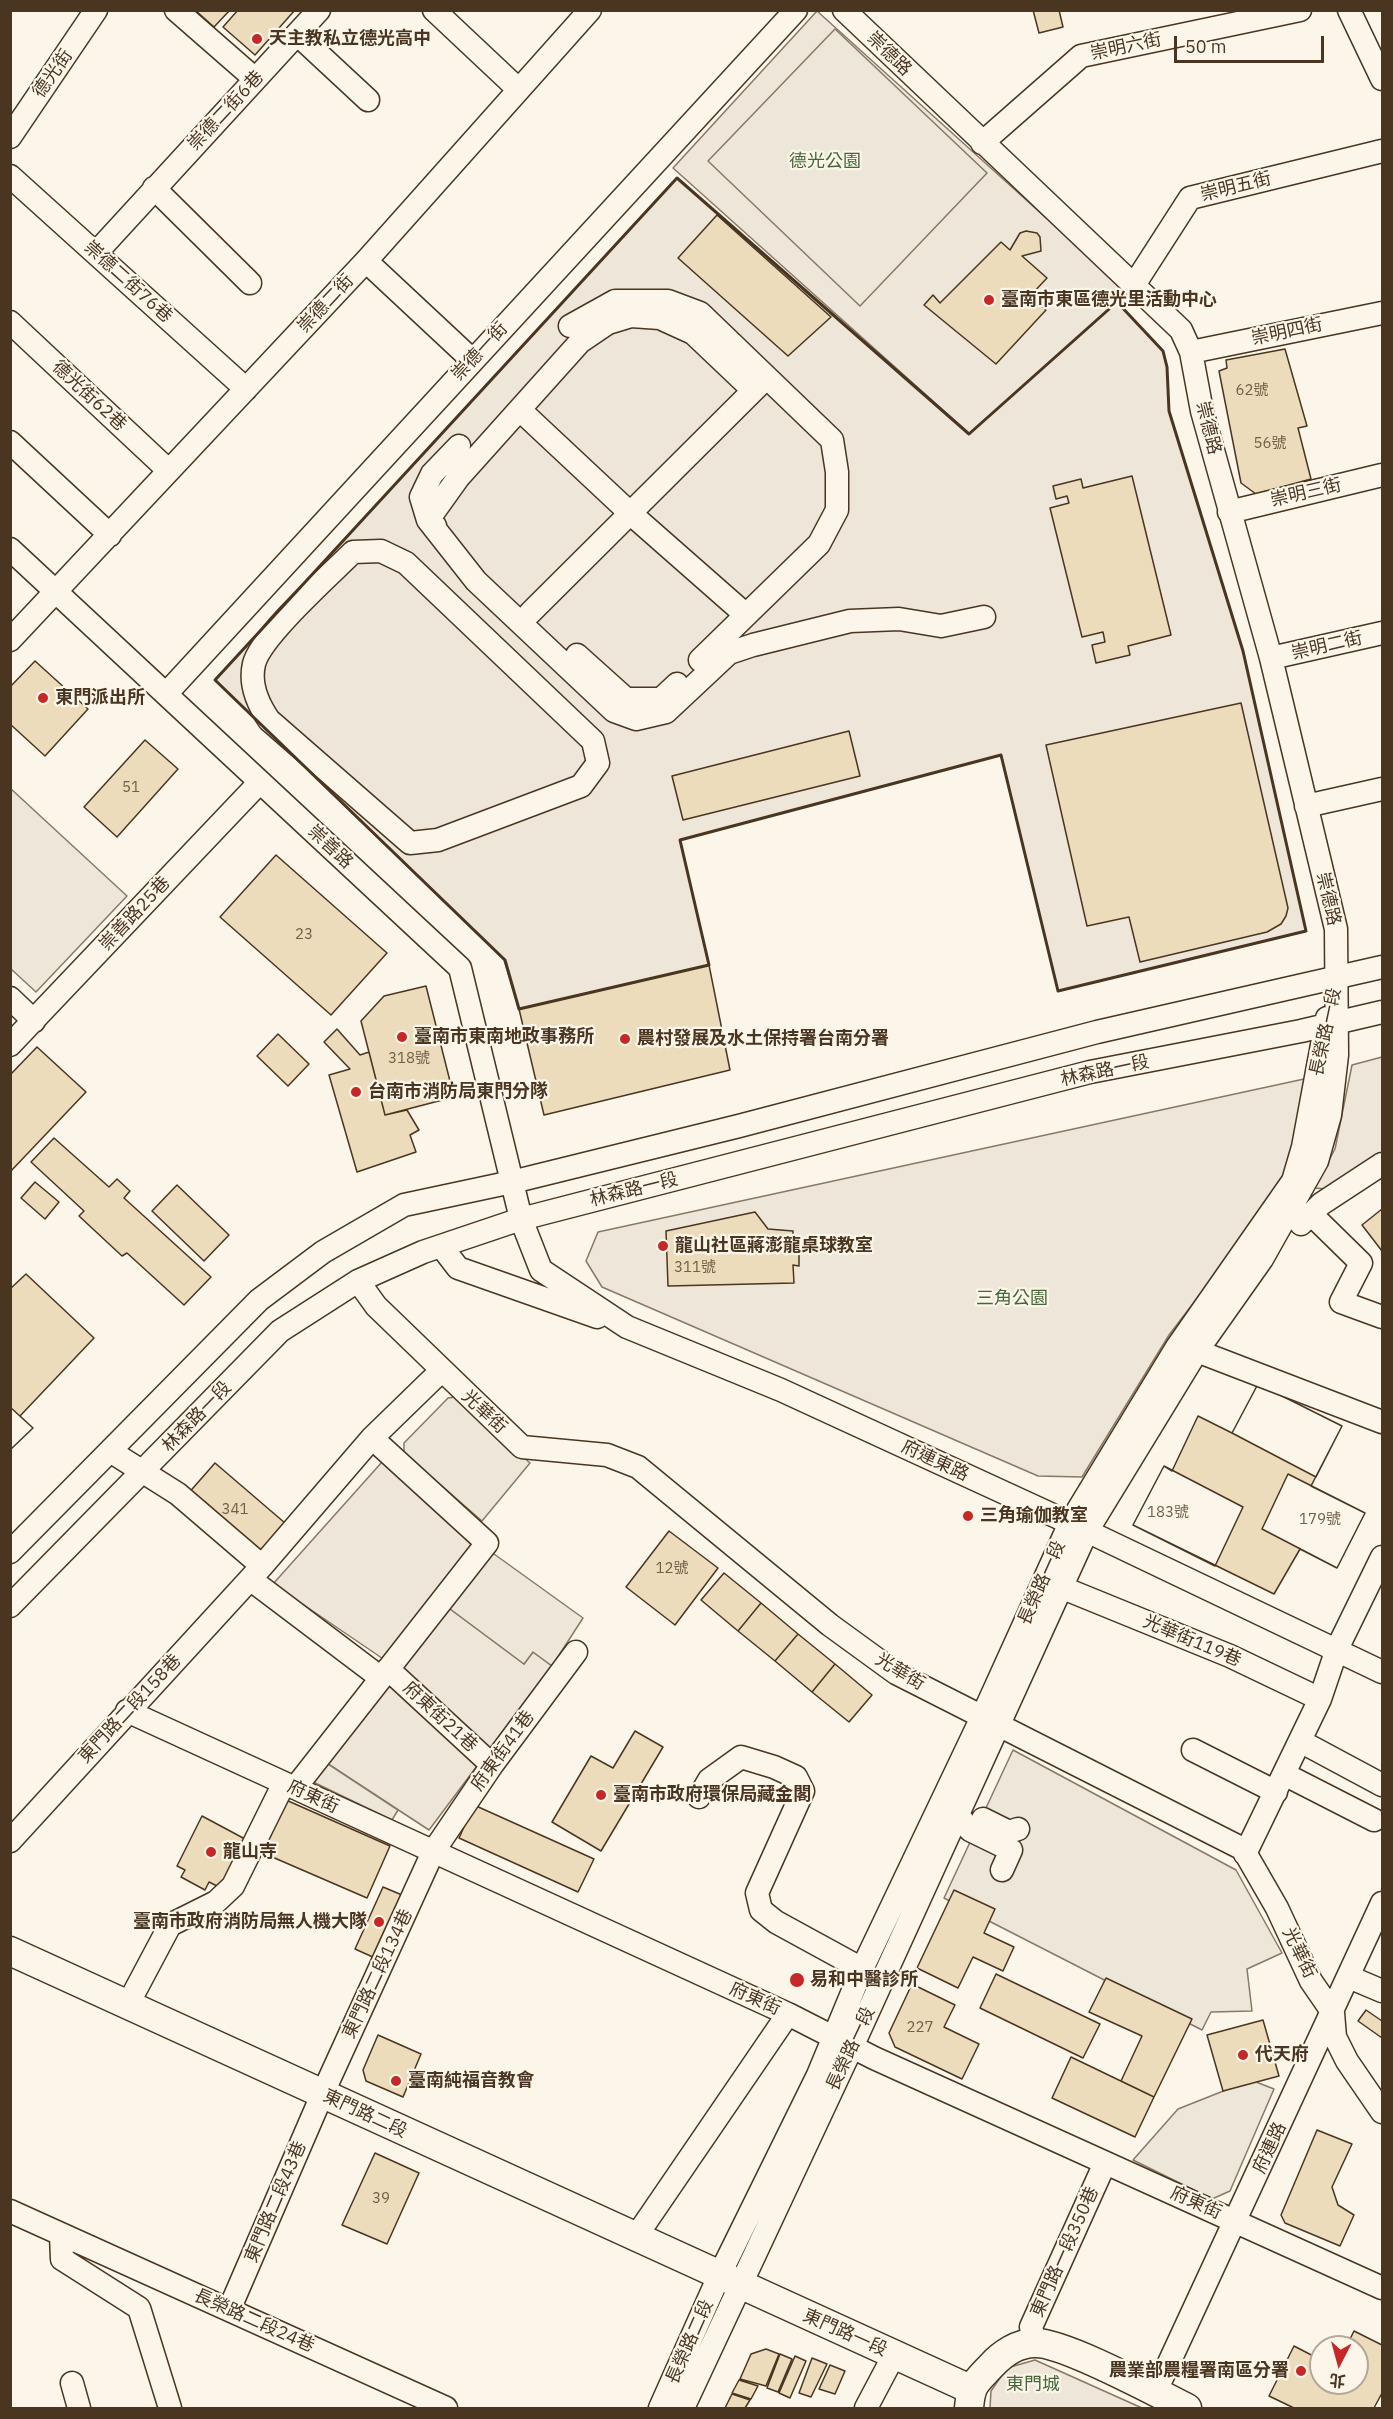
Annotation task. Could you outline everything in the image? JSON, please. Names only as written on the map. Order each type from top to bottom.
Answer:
[{"type":"main road","name":"東門路二段","points":[[10,1951],[730,2281]]},
{"type":"main road","name":"東門路一段","points":[[730,2281],[894,2355],[970,2399],[1000,2357],[1020,2346],[1035,2343]]},
{"type":"main road","points":[[1035,2343],[1068,2352],[1187,2409]]},
{"type":"street","name":"德光街","points":[[10,138],[16,116],[96,10]]},
{"type":"street","points":[[176,10],[255,79]]},
{"type":"street","name":"崇德二街6巷","points":[[96,253],[319,10]]},
{"type":"street","points":[[434,10],[518,89]]},
{"type":"street","name":"崇德二街","points":[[10,640],[366,261],[590,10]]},
{"type":"street","name":"崇德一街","points":[[166,694],[796,10]]},
{"type":"street","name":"崇德路","points":[[844,10],[1181,330],[1191,352],[1202,411],[1271,658],[1336,929],[1337,979]]},
{"type":"street","name":"崇明六街","points":[[982,143],[1081,56],[1300,10]]},
{"type":"street","points":[[1349,10],[1383,79]]},
{"type":"street","points":[[297,34],[368,100]]},
{"type":"street","name":"崇明五街","points":[[1134,285],[1190,198],[1383,151]]},
{"type":"street","name":"崇德二街76巷","points":[[10,176],[246,390]]},
{"type":"street","points":[[154,188],[250,283]]},
{"type":"street","points":[[366,261],[472,360]]},
{"type":"street","points":[[570,326],[615,301],[668,301],[700,313],[761,383]]},
{"type":"street","name":"崇明四街","points":[[1191,352],[1383,313]]},
{"type":"street","points":[[631,316],[660,318],[693,333],[761,383],[832,440],[837,472],[837,510],[819,544],[662,699],[626,699],[428,520],[458,478],[580,342],[608,323],[631,316]]},
{"type":"street","name":"德光街62巷","points":[[10,322],[168,471]]},
{"type":"street","points":[[530,614],[761,383]]},
{"type":"street","points":[[520,410],[630,513],[746,615]]},
{"type":"street","points":[[10,442],[110,535]]},
{"type":"street","points":[[459,446],[432,474],[421,497],[428,520],[476,581],[614,711],[636,719],[666,712],[729,653],[753,645],[850,621],[899,620],[941,626],[984,617]]},
{"type":"street","name":"崇明三街","points":[[1229,512],[1383,475]]},
{"type":"street","name":"崇善路","points":[[10,549],[460,968],[521,1219]]},
{"type":"street","points":[[381,551],[406,563],[568,716],[593,741],[598,763],[581,786],[438,840],[410,843],[269,720],[255,699],[254,663],[268,638],[353,552],[381,551]]},
{"type":"street","name":"崇明二街","points":[[1271,658],[1383,633]]},
{"type":"street","name":"崇善路25巷","points":[[10,1045],[260,782]]},
{"type":"street","points":[[1306,806],[1383,789]]},
{"type":"street","name":"林森路一段","points":[[10,1552],[259,1300],[323,1252],[404,1205],[512,1182],[739,1126],[1097,1032],[1383,968]]},
{"type":"street","name":"長榮路一段","points":[[730,2281],[843,2043],[958,1815],[991,1722],[1079,1527],[1177,1347],[1293,1181],[1331,1024],[1337,979]]},
{"type":"street","points":[[10,998],[34,1021]]},
{"type":"street","name":"林森路一段","points":[[10,1606],[280,1331],[358,1281],[441,1246],[521,1219],[1090,1072],[1383,1012]]},
{"type":"street","name":"長榮路一段","points":[[843,2043],[862,1969],[1063,1588],[1079,1527],[1262,1259],[1317,1161],[1330,1115],[1335,1081],[1331,1024]]},
{"type":"street","points":[[1262,1259],[1321,1204],[1383,1164]]},
{"type":"street","points":[[1311,1214],[1361,1263],[1341,1302],[1383,1317]]},
{"type":"street","name":"府連東路","points":[[521,1219],[541,1270],[627,1327],[781,1390],[1079,1527],[1383,1672]]},
{"type":"street","points":[[441,1246],[458,1268],[536,1298],[627,1327]]},
{"type":"street","name":"光華街","points":[[358,1281],[376,1306],[522,1447],[608,1455],[638,1467],[840,1632],[896,1673],[1243,1850],[1277,1908],[1311,1981],[1333,2013],[1335,2037],[1347,2061],[1380,2101]]},
{"type":"street","points":[[1197,1351],[1383,1422]]},
{"type":"street","name":"東門路二段158巷","points":[[10,1841],[256,1573],[372,1438],[441,1371]]},
{"type":"street","points":[[127,2006],[170,1925],[216,1902],[233,1886],[289,1785],[384,1673],[488,1543],[372,1438]]},
{"type":"street","points":[[110,1451],[178,1494],[256,1573],[384,1673]]},
{"type":"street","points":[[1245,1854],[1320,1699],[1337,1649],[1383,1557]]},
{"type":"street","name":"光華街119巷","points":[[1063,1588],[1230,1656],[1320,1699]]},
{"type":"street","name":"府東街41巷","points":[[433,1852],[492,1765],[576,1652]]},
{"type":"street","name":"府東街21巷","points":[[384,1673],[492,1765]]},
{"type":"street","name":"府東街","points":[[127,1711],[788,2014],[843,2043],[1104,2163],[1383,2288]]},
{"type":"street","points":[[1300,1741],[1383,1785]]},
{"type":"street","points":[[1193,1750],[1374,1820]]},
{"type":"street","points":[[699,1797],[709,1780],[741,1756],[796,1777],[803,1791],[757,1893],[761,1910],[776,1922],[862,1969]]},
{"type":"street","points":[[958,1815],[977,1816],[1009,1832],[1018,1829]]},
{"type":"street","points":[[958,1815],[970,1830],[1011,1850],[1002,1870]]},
{"type":"street","name":"東門路二段134巷","points":[[322,2095],[433,1852]]},
{"type":"street","name":"府連路","points":[[1155,2393],[1383,1903]]},
{"type":"street","points":[[1350,1977],[1383,1991]]},
{"type":"street","points":[[635,2238],[788,2014]]},
{"type":"street","name":"東門路二段43巷","points":[[229,2310],[322,2095]]},
{"type":"street","name":"東門路一段350巷","points":[[1035,2343],[1031,2327],[1104,2163]]},
{"type":"street","name":"長榮路二段24巷","points":[[10,2211],[446,2409]]},
{"type":"street","points":[[61,2235],[62,2259],[139,2308],[170,2409]]},
{"type":"street","name":"長榮路二段","points":[[660,2409],[730,2281]]},
{"type":"street","name":"長榮路二段","points":[[684,2409],[730,2281]]},
{"type":"street","points":[[866,2409],[894,2355]]},
{"type":"street","points":[[72,2383],[79,2409]]},
{"type":"green space","name":"德光公園","points":[[817,11],[1127,291],[1113,305],[1117,302],[1163,351],[1167,367],[1169,411],[1243,651],[1306,931],[1058,991],[1001,755],[680,840],[709,965],[519,1009],[504,960],[215,680],[677,178],[963,428],[673,168]]},
{"type":"green space","points":[[1382,1057],[1382,1152],[1327,1189],[1314,1188],[1335,1149],[1352,1065]]},
{"type":"green space","name":"三角公園","points":[[1304,1079],[1289,1178],[1169,1335],[1082,1477],[1038,1476],[602,1287],[586,1261],[598,1232]]},
{"type":"green space","points":[[382,1462],[476,1541],[434,1597],[524,1664],[533,1652],[552,1666],[429,1830],[325,1762],[398,1669],[273,1584]]},
{"type":"green space","name":"東門城","points":[[1035,2360],[1142,2408],[990,2408],[991,2391],[1007,2368]]},
{"type":"shaded area","points":[[835,29],[987,173],[860,306],[708,161]]},
{"type":"shaded area","points":[[10,788],[127,896],[36,992],[11,969]]},
{"type":"shaded area","points":[[456,1397],[530,1463],[482,1521],[404,1453],[404,1443],[448,1398]]},
{"type":"shaded area","points":[[476,1541],[583,1618],[552,1666],[533,1652],[524,1664],[434,1597]]},
{"type":"shaded area","points":[[1013,1750],[1236,1870],[1282,1953],[1247,1969],[1252,2011],[1211,2012],[1202,2030],[944,1898]]},
{"type":"shaded area","points":[[325,1762],[398,1810],[392,1820],[311,1781]]},
{"type":"shaded area","points":[[1251,2080],[1274,2089],[1230,2191],[1212,2199],[1133,2160],[1178,2109]]},
{"type":"building","points":[[195,10],[230,10],[214,27]]},
{"type":"building","points":[[238,10],[295,10],[255,55],[223,27]]},
{"type":"building","points":[[1033,10],[1059,10],[1063,27],[1039,33]]},
{"type":"building","points":[[717,215],[831,317],[788,356],[678,258]]},
{"type":"building","name":"臺南市東區德光里活動中心","points":[[1026,231],[1037,233],[1040,237],[1041,251],[1022,256],[1047,278],[1030,296],[1046,310],[996,364],[924,305],[933,295],[940,303],[1001,242],[1010,250],[1020,233]]},
{"type":"building","points":[[1285,349],[1307,426],[1298,428],[1311,479],[1256,494],[1241,483],[1219,371],[1227,368],[1226,360]]},
{"type":"building","points":[[1132,476],[1171,635],[1128,646],[1130,655],[1096,663],[1092,645],[1105,642],[1103,632],[1082,637],[1050,508],[1069,503],[1067,496],[1056,499],[1053,486],[1081,479],[1083,488]]},
{"type":"building","name":"東門派出所","points":[[35,661],[88,709],[45,756],[10,724],[10,687]]},
{"type":"building","points":[[1241,703],[1288,908],[1286,916],[1281,924],[1267,932],[1140,962],[1129,917],[1087,926],[1046,745]]},
{"type":"building","points":[[849,731],[860,776],[683,820],[672,776]]},
{"type":"building","points":[[145,740],[178,769],[117,837],[84,807]]},
{"type":"building","points":[[276,855],[387,953],[331,1015],[220,917]]},
{"type":"building","name":"農村發展及水土保持署台南分署","points":[[709,965],[730,1070],[544,1115],[519,1009]]},
{"type":"building","name":"臺南市東南地政事務所","points":[[426,986],[454,1097],[385,1115],[361,1021],[384,996]]},
{"type":"building","name":"台南市消防局東門分隊","points":[[337,1029],[360,1055],[369,1052],[385,1115],[407,1110],[419,1130],[410,1135],[416,1152],[357,1172],[329,1075],[350,1069],[324,1042]]},
{"type":"building","points":[[278,1034],[309,1064],[288,1086],[257,1056]]},
{"type":"building","points":[[37,1047],[86,1092],[10,1172],[10,1075]]},
{"type":"building","points":[[54,1138],[109,1187],[117,1179],[130,1191],[124,1198],[211,1277],[184,1305],[127,1253],[122,1256],[79,1216],[84,1211],[31,1162]]},
{"type":"building","points":[[35,1182],[59,1202],[45,1219],[21,1198]]},
{"type":"building","points":[[177,1185],[229,1235],[204,1261],[152,1211]]},
{"type":"building","points":[[1382,1209],[1382,1251],[1362,1225]]},
{"type":"building","points":[[755,1212],[768,1229],[793,1231],[793,1246],[799,1246],[799,1266],[793,1265],[794,1283],[668,1286],[666,1231]]},
{"type":"building","points":[[26,1274],[94,1338],[20,1416],[33,1428],[10,1450],[10,1289]]},
{"type":"building","points":[[1258,1384],[1342,1426],[1311,1486],[1365,1513],[1337,1568],[1300,1549],[1274,1594],[1133,1525],[1164,1466],[1172,1471],[1198,1416],[1232,1433]]},
{"type":"building","points":[[1258,1384],[1342,1426],[1316,1477],[1232,1433]]},
{"type":"building","points":[[10,1407],[33,1428],[10,1450]]},
{"type":"building","points":[[215,1463],[285,1523],[256,1556],[186,1496]]},
{"type":"building","points":[[1164,1466],[1243,1507],[1215,1566],[1133,1525]]},
{"type":"building","points":[[1288,1474],[1365,1513],[1337,1568],[1262,1529]]},
{"type":"building","points":[[669,1531],[718,1568],[675,1625],[626,1587]]},
{"type":"building","points":[[724,1573],[761,1603],[738,1631],[701,1600]]},
{"type":"building","points":[[761,1603],[798,1634],[775,1661],[738,1631]]},
{"type":"building","points":[[798,1634],[835,1664],[812,1692],[775,1661]]},
{"type":"building","points":[[835,1664],[872,1695],[849,1722],[812,1692]]},
{"type":"building","name":"臺南市政府環保局藏金閣","points":[[635,1731],[663,1747],[601,1851],[552,1822],[591,1756],[613,1768]]},
{"type":"building","points":[[286,1800],[390,1846],[367,1898],[263,1853]]},
{"type":"building","points":[[474,1805],[594,1859],[578,1892],[459,1838]]},
{"type":"building","name":"龍山寺","points":[[202,1816],[245,1839],[221,1888],[209,1882],[205,1890],[181,1877],[185,1870],[177,1866]]},
{"type":"building","name":"臺南市政府消防局無人機大隊","points":[[383,1887],[402,1895],[375,1958],[355,1949]]},
{"type":"building","points":[[954,1890],[995,1909],[984,1933],[1014,1947],[1003,1971],[973,1957],[958,1988],[917,1968]]},
{"type":"building","points":[[996,1974],[1100,2024],[1083,2058],[980,2008]]},
{"type":"building","points":[[1106,1978],[1192,2019],[1154,2097],[1121,2081],[1142,2036],[1089,2012]]},
{"type":"building","points":[[912,1984],[955,2005],[944,2027],[979,2044],[962,2079],[895,2047],[889,2033]]},
{"type":"building","points":[[1366,2010],[1382,2021],[1382,2038],[1358,2021]]},
{"type":"building","name":"代天府","points":[[1263,2020],[1279,2076],[1223,2091],[1207,2035]]},
{"type":"building","points":[[378,2035],[421,2054],[403,2097],[366,2081],[363,2070]]},
{"type":"building","points":[[1071,2057],[1154,2097],[1135,2137],[1052,2098]]},
{"type":"building","points":[[1317,2130],[1352,2144],[1332,2187],[1338,2205],[1354,2215],[1340,2246],[1285,2223],[1281,2215]]},
{"type":"building","points":[[375,2153],[419,2173],[387,2244],[342,2225]]},
{"type":"building","name":"農業部農糧署南區分署","points":[[1369,2338],[1382,2345],[1382,2393],[1374,2408],[1294,2408],[1269,2396],[1294,2346],[1309,2354],[1309,2395],[1369,2395]]},
{"type":"building","points":[[766,2349],[779,2354],[766,2386],[740,2379],[751,2354]]},
{"type":"building","points":[[780,2354],[792,2359],[778,2392],[767,2388]]},
{"type":"building","points":[[795,2356],[806,2361],[790,2398],[779,2393]]},
{"type":"building","points":[[812,2358],[827,2364],[811,2397],[799,2393]]},
{"type":"building","points":[[830,2365],[845,2371],[835,2394],[819,2389]]},
{"type":"building","points":[[739,2380],[758,2386],[751,2399],[732,2393]]},
{"type":"building","points":[[732,2394],[750,2400],[745,2408],[725,2408]]},
{"type":"wall","points":[[677,178],[969,434],[1117,302],[1163,351],[1167,367],[1169,411],[1243,651],[1306,931],[1058,991],[1001,755],[680,840],[709,965],[519,1009],[505,960],[215,680],[677,178]]},
{"type":"place","name":"天主教私立德光高中","points":[[257,39]]},
{"type":"place","name":"臺南市東區德光里活動中心","points":[[989,300]]},
{"type":"place","name":"東門派出所","points":[[43,698]]},
{"type":"place","name":"臺南市東南地政事務所","points":[[402,1037]]},
{"type":"place","name":"農村發展及水土保持署台南分署","points":[[625,1039]]},
{"type":"place","name":"台南市消防局東門分隊","points":[[356,1092]]},
{"type":"place","name":"龍山社區蔣澎龍桌球教室","points":[[663,1246]]},
{"type":"place","name":"三角瑜伽教室","points":[[968,1516]]},
{"type":"place","name":"臺南市政府環保局藏金閣","points":[[601,1795]]},
{"type":"place","name":"龍山寺","points":[[211,1852]]},
{"type":"place","name":"臺南市政府消防局無人機大隊","points":[[379,1922]]},
{"type":"place","name":"易和中醫診所","points":[[797,1980]]},
{"type":"place","name":"代天府","points":[[1243,2055]]},
{"type":"place","name":"臺南純福音教會","points":[[396,2081]]},
{"type":"place","name":"農業部農糧署南區分署","points":[[1301,2371]]}]
